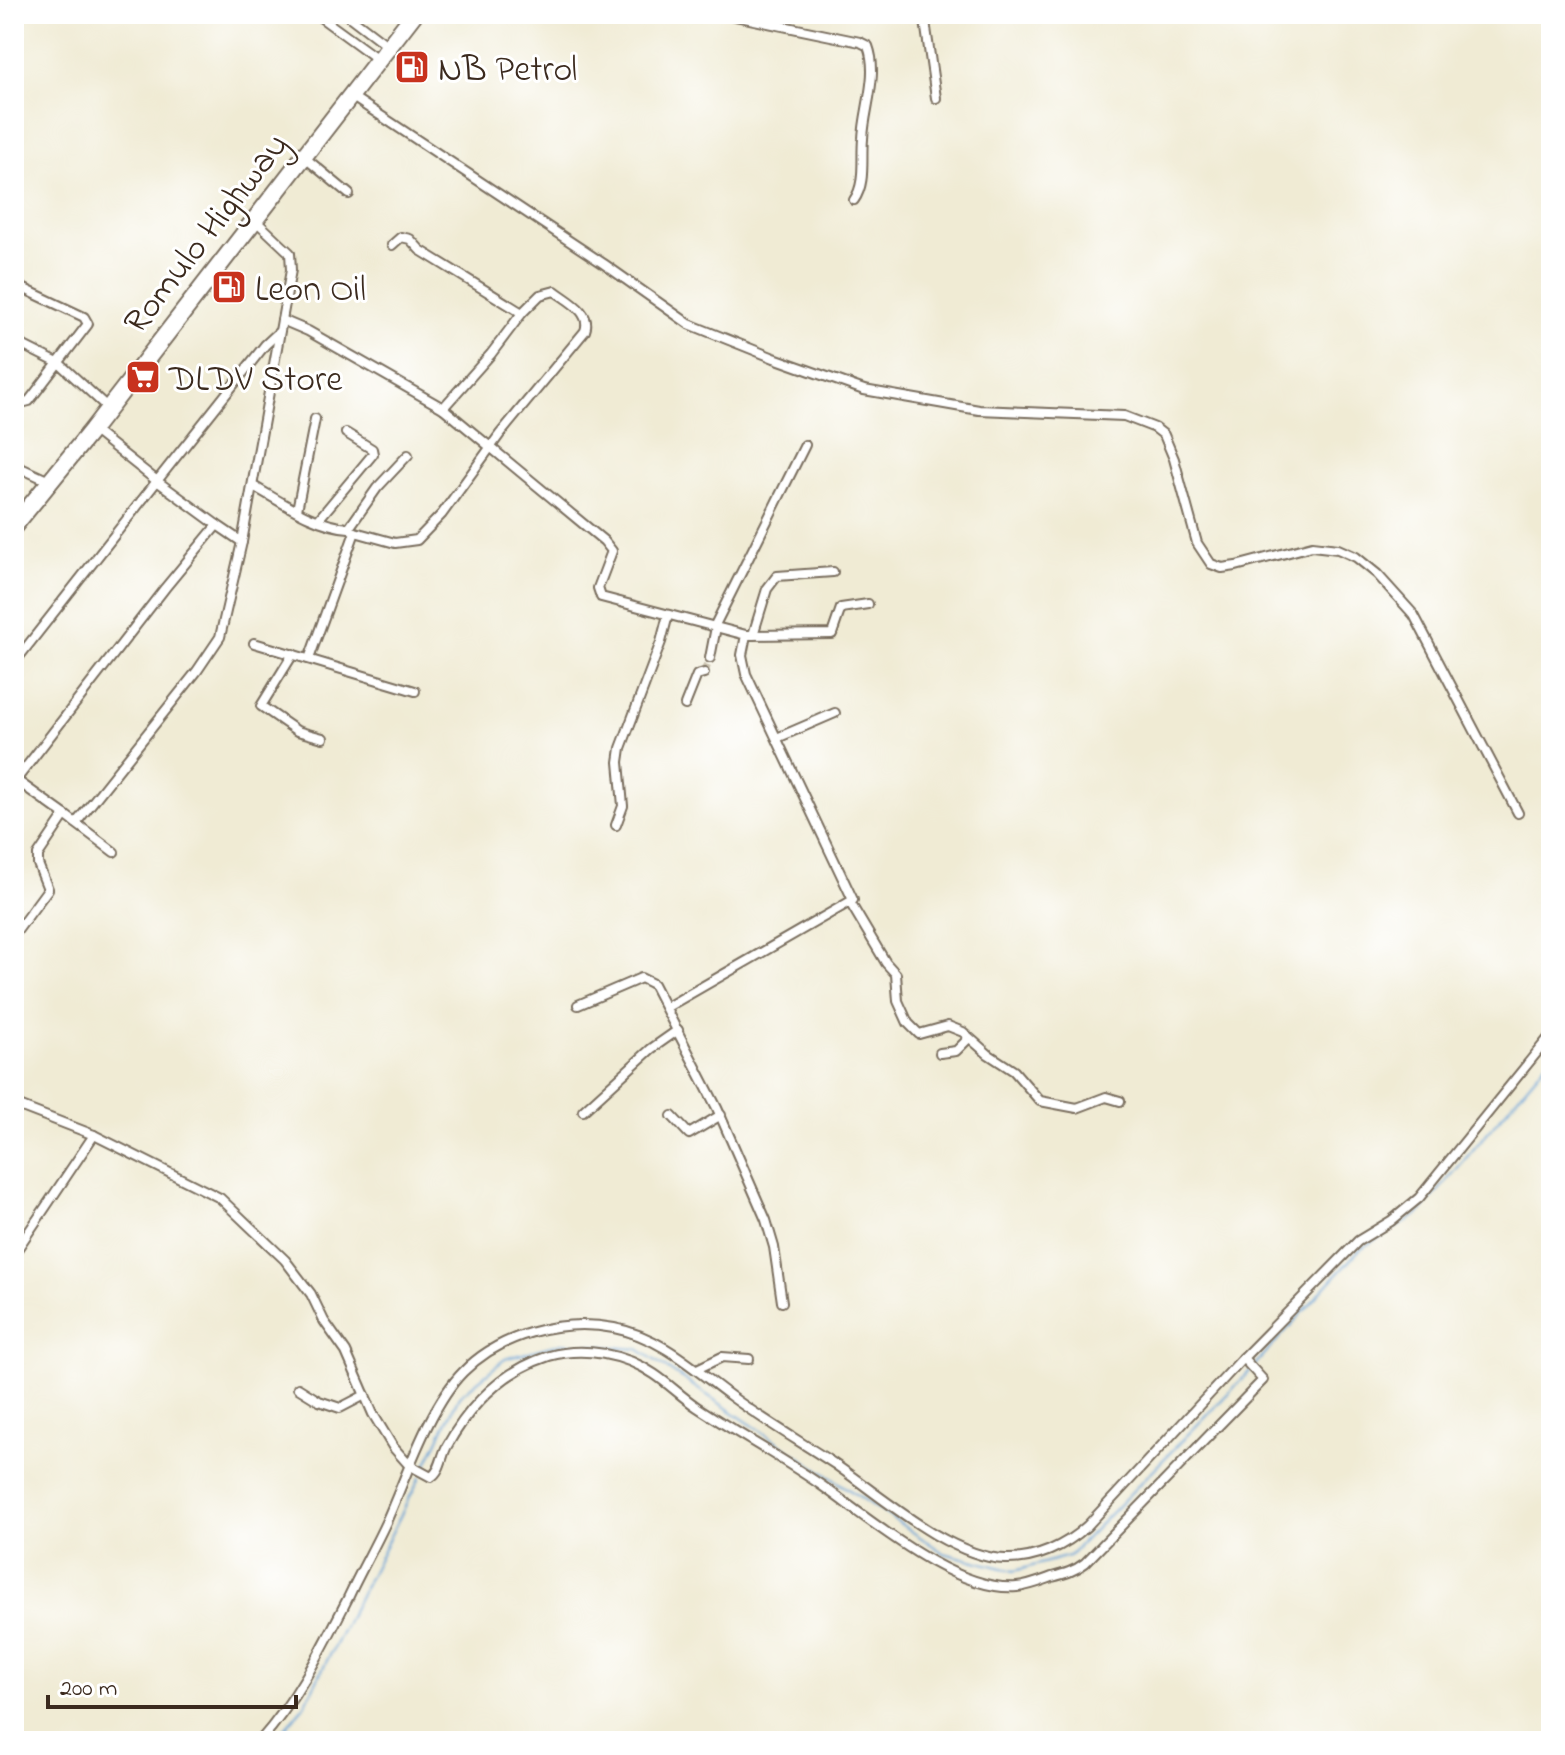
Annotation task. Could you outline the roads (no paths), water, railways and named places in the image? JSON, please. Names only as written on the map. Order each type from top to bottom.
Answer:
[{"type":"highway","name":"Romulo Highway","points":[[14,526],[414,14]]},
{"type":"street","points":[[316,14],[384,53]]},
{"type":"street","points":[[347,14],[384,53]]},
{"type":"street","points":[[725,14],[868,46],[872,57],[871,88],[863,139],[862,178],[854,200]]},
{"type":"street","points":[[924,14],[936,98]]},
{"type":"street","points":[[351,96],[689,324],[864,390],[979,410],[1124,416],[1155,428],[1164,435],[1174,459],[1197,543],[1211,564],[1222,568],[1236,566],[1312,546],[1338,549],[1356,557],[1377,574],[1414,615],[1518,813]]},
{"type":"street","points":[[303,157],[349,194]]},
{"type":"street","points":[[76,823],[189,681],[220,637],[253,486],[291,270],[290,253],[254,219]]},
{"type":"street","points":[[392,245],[401,237],[407,237],[420,250],[522,313]]},
{"type":"street","points":[[14,284],[88,321],[60,364],[29,401],[21,403],[14,400]]},
{"type":"street","points":[[253,486],[318,520],[395,543],[417,540],[442,514],[588,326],[581,310],[555,291],[540,295],[443,408]]},
{"type":"street","points":[[282,320],[308,331],[443,408],[611,547],[612,557],[598,588],[601,597],[750,635],[832,634],[841,608],[868,604]]},
{"type":"street","points":[[14,663],[265,345],[279,332]]},
{"type":"street","points":[[14,341],[60,364],[108,408]]},
{"type":"street","points":[[297,510],[315,419]]},
{"type":"street","points":[[92,430],[242,542]]},
{"type":"street","points":[[318,520],[373,454],[372,449],[346,433]]},
{"type":"street","points":[[710,658],[715,627],[805,445]]},
{"type":"street","points":[[309,659],[352,530],[377,488],[408,455]]},
{"type":"street","points":[[14,465],[49,481]]},
{"type":"street","points":[[114,852],[15,779],[217,525]]},
{"type":"street","points":[[833,572],[777,576],[767,589],[742,655],[746,674],[853,896],[851,904],[886,963],[896,974],[898,1001],[908,1023],[919,1034],[948,1026],[963,1032],[968,1039],[1014,1071],[1040,1101],[1077,1108],[1106,1097],[1120,1101]]},
{"type":"street","points":[[616,825],[623,806],[619,762],[621,748],[668,615]]},
{"type":"street","points":[[254,643],[415,691]]},
{"type":"street","points":[[293,654],[261,706],[297,731],[323,738]]},
{"type":"street","points":[[685,705],[697,675],[704,673]]},
{"type":"street","points":[[777,738],[835,713]]},
{"type":"street","points":[[14,935],[48,889],[38,864],[38,855],[65,815]]},
{"type":"street","points":[[667,1007],[851,904]]},
{"type":"street","points":[[578,1005],[641,978],[653,984],[721,1115],[766,1220],[774,1247],[782,1302]]},
{"type":"street","points":[[583,1111],[651,1049],[678,1030]]},
{"type":"street","points":[[260,1741],[309,1676],[446,1393],[462,1372],[483,1355],[515,1338],[567,1325],[590,1324],[614,1328],[658,1343],[927,1529],[970,1551],[1003,1559],[1056,1549],[1079,1534],[1358,1241],[1391,1221],[1419,1198],[1551,1035]]},
{"type":"street","points":[[940,1053],[956,1051],[968,1039]]},
{"type":"street","points":[[14,1104],[94,1135],[220,1198],[285,1260],[311,1294],[324,1321],[346,1352],[393,1447],[412,1467],[428,1476],[433,1477],[437,1473],[445,1451],[463,1420],[472,1406],[491,1388],[533,1362],[552,1355],[589,1351],[624,1359],[652,1372],[695,1405],[819,1484],[934,1563],[963,1576],[1014,1588],[1068,1573],[1085,1563],[1262,1381],[1261,1375],[1246,1360]]},
{"type":"street","points":[[672,1116],[689,1134],[721,1115]]},
{"type":"street","points":[[18,1248],[94,1135]]},
{"type":"street","points":[[697,1369],[722,1357],[749,1359]]},
{"type":"street","points":[[298,1388],[319,1401],[340,1408],[365,1395]]},
{"type":"waterway","points":[[1254,1366],[1360,1249],[1419,1214],[1551,1057]]},
{"type":"waterway","points":[[425,1468],[459,1396],[505,1359],[561,1343],[638,1349],[944,1553],[1014,1571],[1069,1556],[1250,1371]]},
{"type":"waterway","points":[[274,1741],[304,1706],[420,1477]]},
{"type":"tunnel","points":[[704,673],[710,658]]},
{"type":"place","name":"NB Petrol","points":[[412,67]]},
{"type":"place","name":"Leon Oil","points":[[229,287]]},
{"type":"place","name":"DLDV Store","points":[[143,377]]}]
